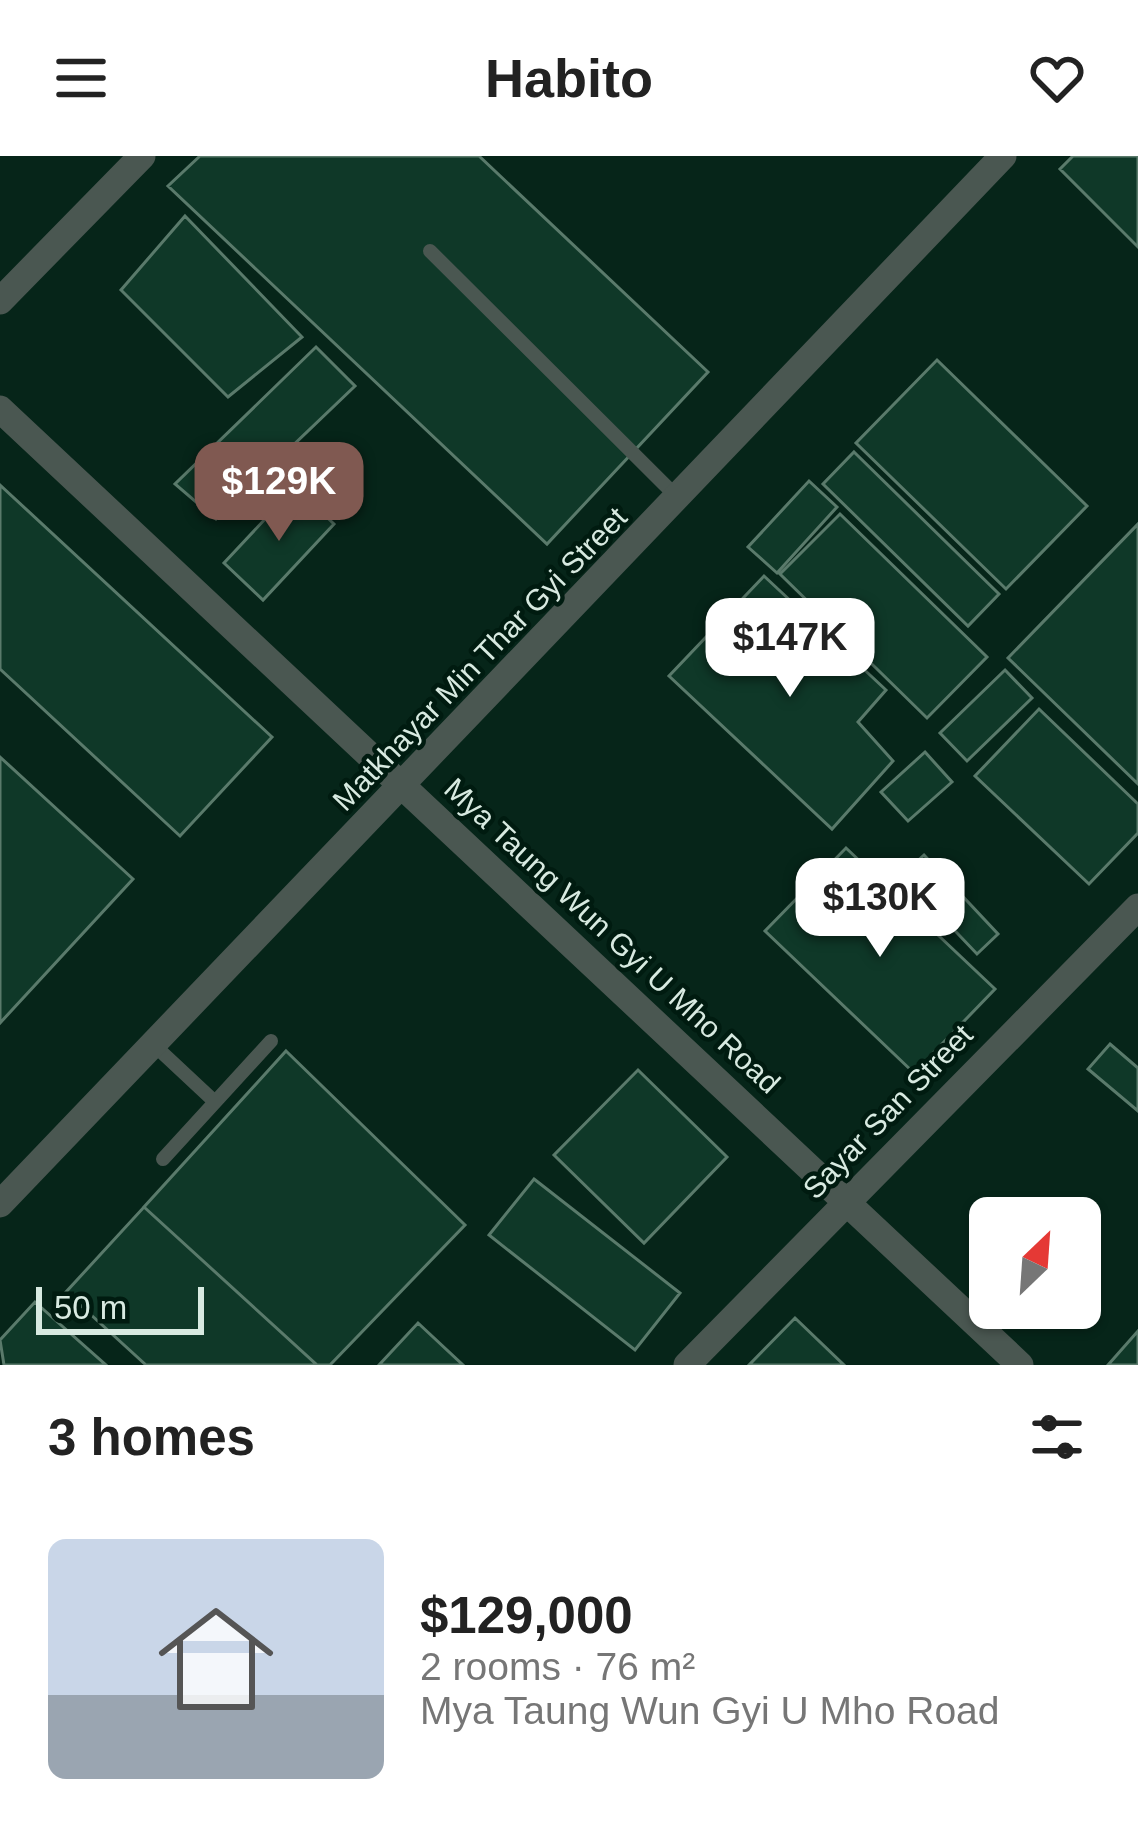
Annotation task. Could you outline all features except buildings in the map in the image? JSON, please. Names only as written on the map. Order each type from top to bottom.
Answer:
[{"type":"street","points":[[0,301],[142,156]]},
{"type":"street","name":"Matkhayar Min Thar Gyi Street","points":[[0,1204],[1003,156]]},
{"type":"street","name":"Mya Taung Wun Gyi U Mho Road","points":[[0,409],[1020,1365]]},
{"type":"street","name":"Sayar San Street","points":[[686,1365],[1138,907]]},
{"type":"lane","points":[[430,251],[678,499]]},
{"type":"lane","points":[[163,1159],[271,1041]]},
{"type":"lane","points":[[154,1045],[214,1102]]}]
